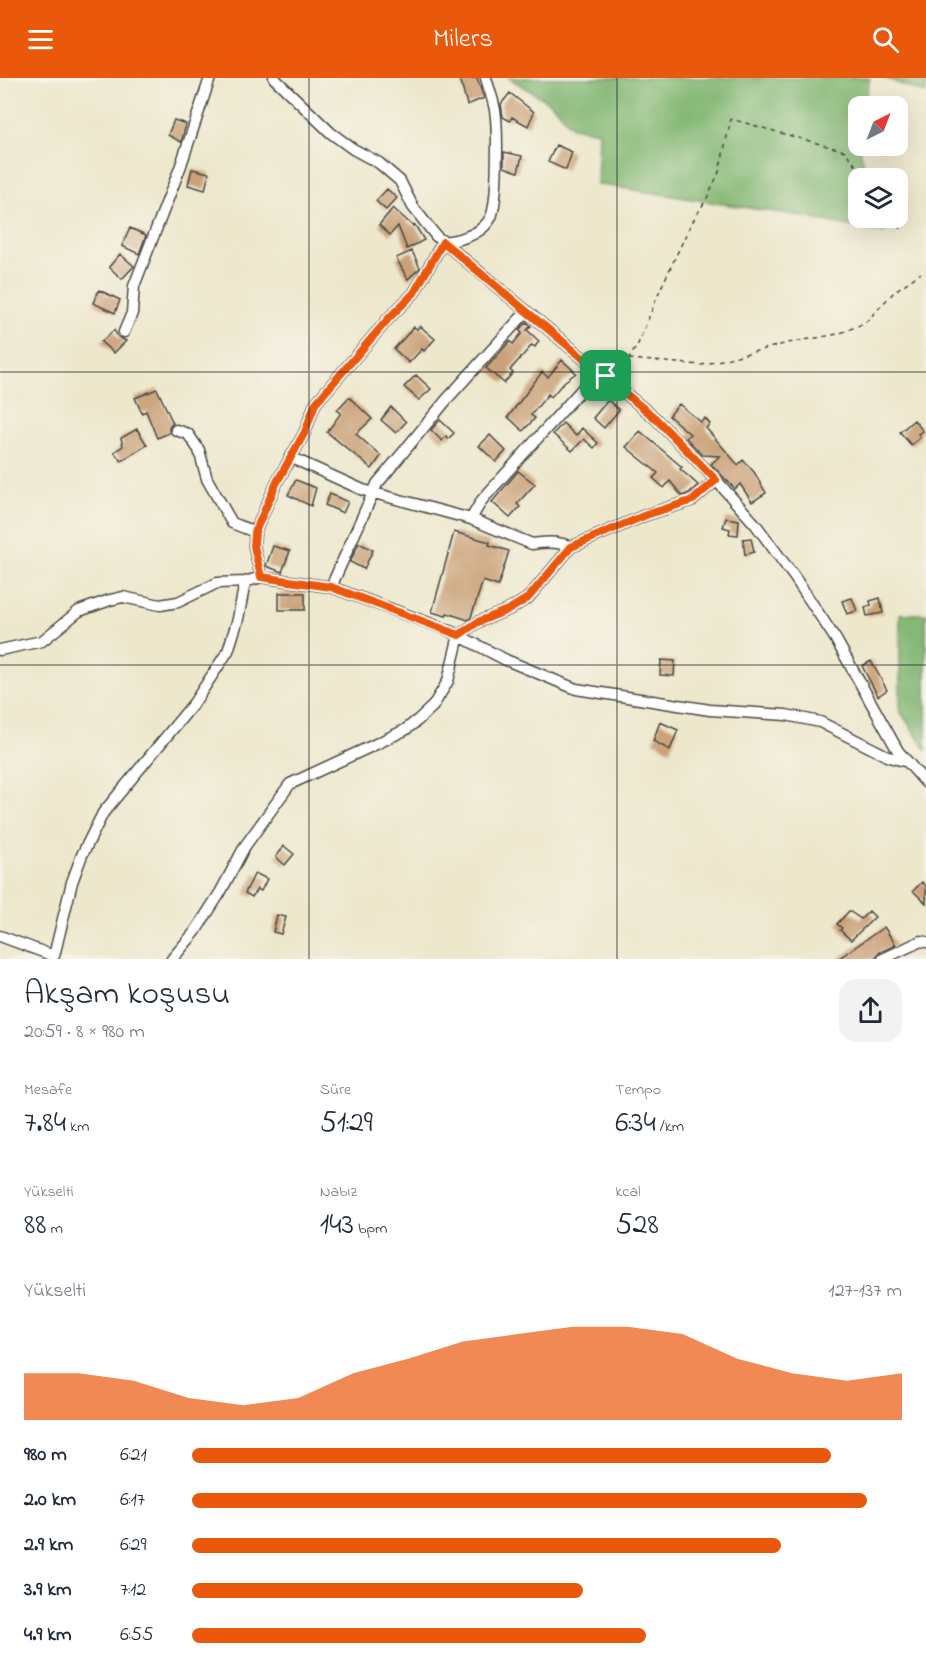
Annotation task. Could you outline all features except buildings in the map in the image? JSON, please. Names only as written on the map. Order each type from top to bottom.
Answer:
[{"type":"street","points":[[124,332],[132,313],[134,285],[180,168],[210,78]]},
{"type":"street","points":[[274,78],[331,133],[378,163],[400,181],[413,207],[443,242],[655,418],[716,480],[756,525],[795,578],[835,638],[898,751],[926,783]]},
{"type":"street","points":[[443,242],[461,240],[478,232],[491,217],[497,188],[495,112],[486,78]]},
{"type":"street","points":[[261,577],[254,546],[255,532],[290,457],[305,432],[315,404],[389,318],[414,293],[443,242]]},
{"type":"street","points":[[331,587],[371,492],[448,398],[526,312]]},
{"type":"street","points":[[471,519],[482,500],[602,373]]},
{"type":"street","points":[[176,430],[188,434],[200,450],[207,479],[232,522],[255,532]]},
{"type":"street","points":[[290,457],[363,490],[471,519],[532,544],[553,543],[571,547]]},
{"type":"street","points":[[172,959],[195,932],[220,893],[245,846],[290,784],[374,745],[418,720],[433,706],[448,681],[459,635],[478,622],[510,609],[528,598],[571,547],[646,515],[693,500],[716,480]]},
{"type":"street","points":[[0,650],[42,641],[80,611],[110,600],[123,597],[160,605],[178,602],[217,583],[245,582],[261,577],[331,587],[459,635],[506,660],[576,689],[710,710],[786,715],[820,722],[888,757],[908,762]]},
{"type":"street","points":[[0,936],[54,956],[72,882],[82,855],[104,813],[194,703],[228,651],[238,619],[245,582]]},
{"type":"street","points":[[883,959],[921,941],[926,942]]},
{"type":"path","points":[[602,373],[624,367],[638,344],[690,226],[719,172],[731,119],[845,152],[857,168]]},
{"type":"path","points":[[629,359],[702,365],[788,343],[838,334],[865,323],[895,291],[921,273]]},
{"type":"green space","points":[[509,78],[870,78],[866,96],[848,96],[848,156],[862,156],[865,168],[848,168],[848,226],[597,184],[599,132],[572,127],[552,104]]},
{"type":"green space","points":[[884,78],[926,78],[926,94]]},
{"type":"green space","points":[[859,228],[883,228],[885,233]]},
{"type":"green space","points":[[900,614],[926,614],[926,750],[900,711]]},
{"type":"route","points":[[443,242],[606,376],[655,418],[716,480],[693,500],[646,515],[571,547],[528,598],[510,609],[478,622],[459,635],[331,587],[261,577],[254,546],[255,532],[277,482],[305,432],[315,404],[389,318],[414,293],[443,242]]}]
